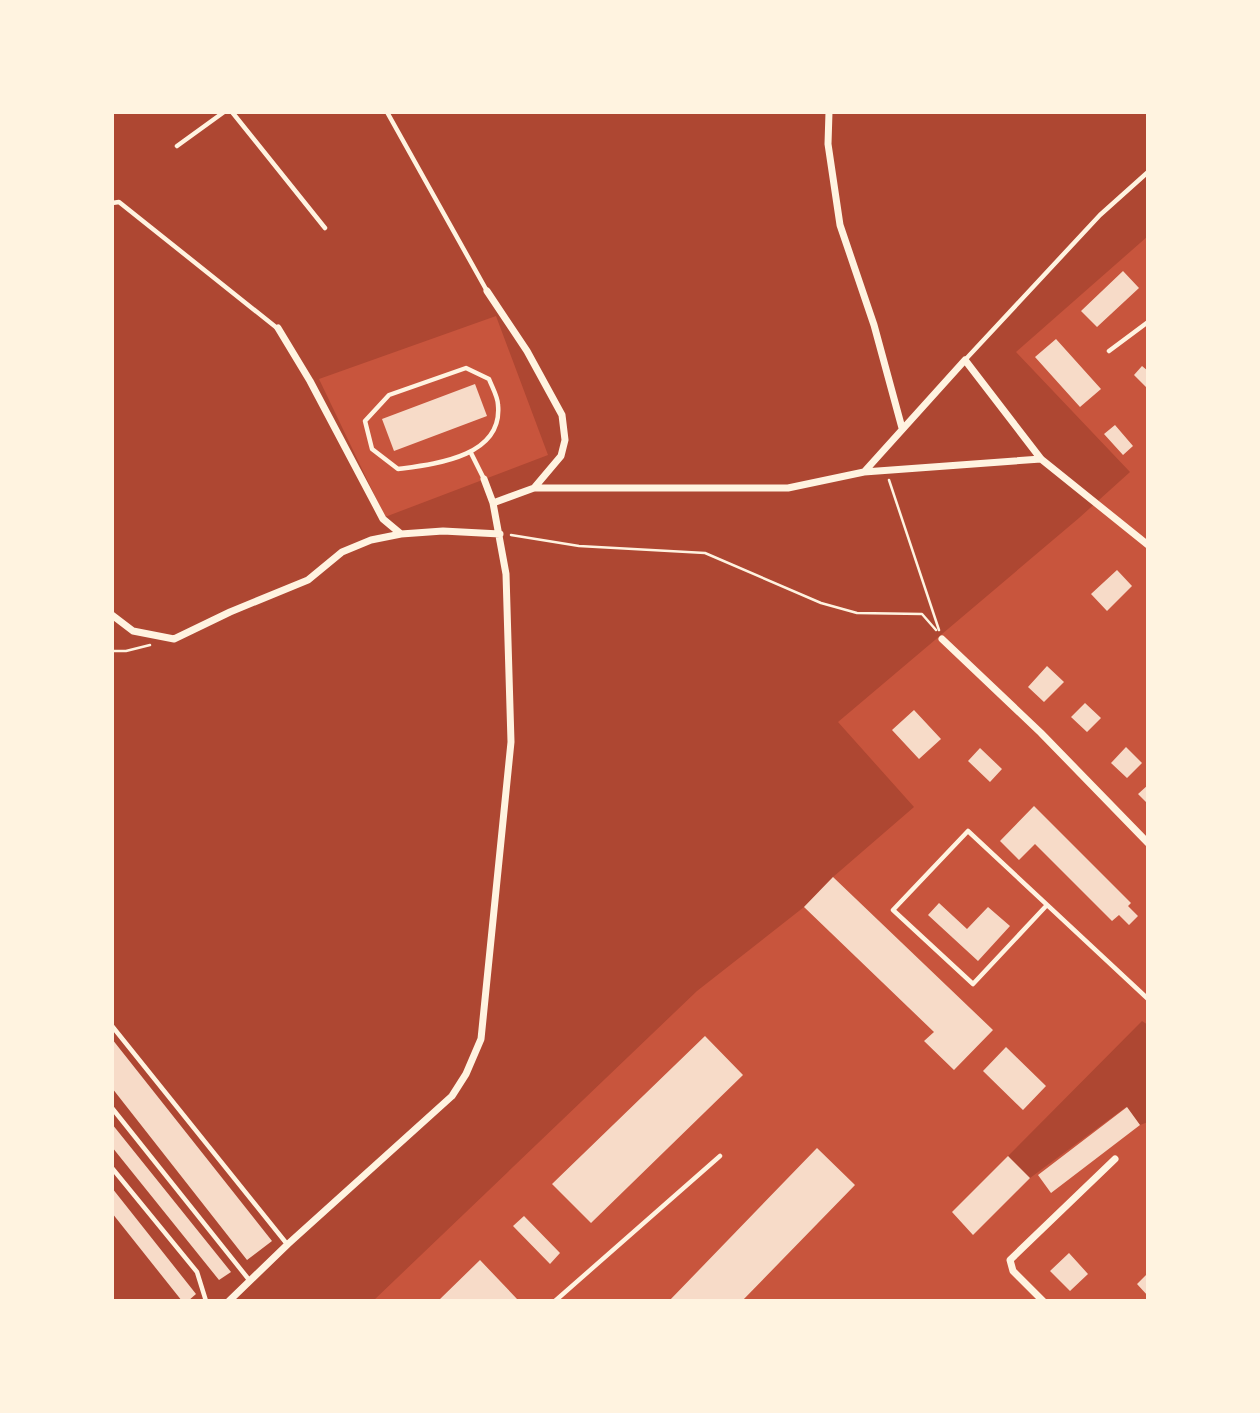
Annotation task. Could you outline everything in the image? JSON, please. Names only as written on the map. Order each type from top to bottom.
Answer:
[{"type":"street","points":[[829,112],[828,144],[841,225],[874,325],[902,428]]},
{"type":"street","points":[[487,292],[527,351],[562,415],[565,440],[561,456],[534,488]]},
{"type":"street","points":[[278,328],[310,381],[383,519],[401,534]]},
{"type":"street","points":[[864,472],[965,360],[1041,459],[1148,545]]},
{"type":"street","points":[[493,503],[534,488],[788,488],[864,472],[1041,459]]},
{"type":"street","points":[[229,1301],[452,1096],[466,1074],[481,1039],[511,743],[506,574],[493,503],[484,479]]},
{"type":"street","points":[[112,615],[133,631],[174,639],[230,612],[308,580],[342,552],[371,540],[401,534],[443,531],[500,534]]},
{"type":"street","points":[[942,639],[1041,733],[1148,843]]},
{"type":"street","points":[[1043,1301],[1013,1271],[1010,1260],[1115,1159]]},
{"type":"lane","points":[[177,146],[224,112]]},
{"type":"lane","points":[[232,112],[325,228]]},
{"type":"lane","points":[[387,112],[487,292]]},
{"type":"lane","points":[[965,360],[1100,215],[1148,172]]},
{"type":"lane","points":[[112,203],[119,202],[278,328]]},
{"type":"lane","points":[[1109,351],[1148,322]]},
{"type":"lane","points":[[467,368],[489,379],[498,405],[494,430],[471,453],[439,464],[398,470],[372,449],[365,421],[389,395],[467,368]]},
{"type":"lane","points":[[471,453],[484,479]]},
{"type":"lane","points":[[1047,905],[973,984],[894,910],[968,831],[1148,999]]},
{"type":"lane","points":[[112,1026],[288,1244]]},
{"type":"lane","points":[[112,1108],[250,1281]]},
{"type":"lane","points":[[555,1301],[720,1156]]},
{"type":"lane","points":[[112,1168],[197,1272],[206,1301]]},
{"type":"path","points":[[886,470],[942,639]]},
{"type":"path","points":[[500,534],[579,546],[705,553],[821,603],[857,613],[922,614],[942,639]]},
{"type":"path","points":[[112,651],[126,651],[150,645]]},
{"type":"shaded area","points":[[112,112],[1148,112],[1148,236],[1016,352],[1130,472],[838,722],[914,807],[833,877],[804,907],[697,991],[373,1301],[112,1301]],"holes":[[[496,316],[548,455],[385,517],[319,379]]]},
{"type":"shaded area","points":[[1142,1021],[1148,1025],[1148,1122],[1140,1125],[1126,1107],[1030,1178],[1008,1156]]},
{"type":"building","points":[[1123,271],[1139,288],[1097,327],[1081,311]]},
{"type":"building","points":[[1056,339],[1101,389],[1080,407],[1035,357]]},
{"type":"building","points":[[1142,366],[1148,371],[1148,389],[1134,375]]},
{"type":"building","points":[[475,384],[487,416],[394,451],[382,419]]},
{"type":"building","points":[[1115,425],[1133,446],[1123,455],[1104,434]]},
{"type":"building","points":[[1117,570],[1132,586],[1107,611],[1091,594]]},
{"type":"building","points":[[1047,666],[1064,682],[1044,702],[1028,687]]},
{"type":"building","points":[[1085,703],[1101,718],[1087,732],[1071,717]]},
{"type":"building","points":[[914,710],[941,739],[919,759],[892,730]]},
{"type":"building","points":[[1126,747],[1142,763],[1127,778],[1111,763]]},
{"type":"building","points":[[980,748],[1002,769],[990,782],[968,761]]},
{"type":"building","points":[[1148,785],[1148,804],[1138,794]]},
{"type":"building","points":[[1034,806],[1131,903],[1128,906],[1138,916],[1129,925],[1119,915],[1112,921],[1035,844],[1019,860],[1000,841]]},
{"type":"building","points":[[833,877],[993,1030],[954,1070],[924,1041],[934,1032],[804,907]]},
{"type":"building","points":[[939,903],[967,929],[988,907],[1010,926],[978,961],[928,915]]},
{"type":"building","points":[[705,1036],[743,1075],[591,1223],[552,1184]]},
{"type":"building","points":[[112,1039],[272,1241],[247,1260],[112,1088]]},
{"type":"building","points":[[1006,1047],[1046,1086],[1023,1110],[983,1071]]},
{"type":"building","points":[[1127,1107],[1140,1125],[1051,1193],[1038,1175]]},
{"type":"building","points":[[112,1124],[231,1272],[219,1280],[112,1147]]},
{"type":"building","points":[[817,1148],[855,1185],[742,1301],[669,1301]]},
{"type":"building","points":[[1008,1156],[1030,1178],[973,1235],[952,1212]]},
{"type":"building","points":[[112,1188],[196,1294],[188,1301],[182,1301],[112,1213]]},
{"type":"building","points":[[524,1216],[560,1253],[550,1264],[513,1226]]},
{"type":"building","points":[[1069,1253],[1088,1274],[1070,1291],[1050,1271]]},
{"type":"building","points":[[480,1260],[517,1299],[515,1301],[438,1301]]},
{"type":"building","points":[[1148,1273],[1148,1296],[1137,1284]]}]
